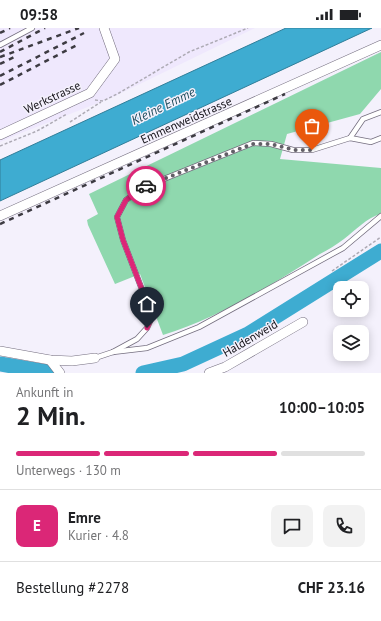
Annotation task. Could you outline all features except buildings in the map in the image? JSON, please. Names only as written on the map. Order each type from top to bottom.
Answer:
[{"type":"street","name":"Werkstrasse","points":[[0,135],[90,93],[115,59],[104,28]]},
{"type":"street","name":"Emmenweidstrasse","points":[[0,216],[381,45]]},
{"type":"street","name":"Haldenweid","points":[[209,373],[225,366],[303,322]]},
{"type":"street","points":[[0,351],[55,366],[72,361],[95,358]]},
{"type":"lane","points":[[0,45],[32,28]]},
{"type":"lane","points":[[350,138],[363,119],[381,112]]},
{"type":"lane","points":[[95,358],[113,352],[137,339],[147,328],[152,317],[123,240],[117,217],[126,200],[144,187],[252,144],[271,144],[294,150],[312,150],[350,138],[371,142],[381,138]]},
{"type":"lane","points":[[113,352],[147,348],[199,327],[344,248],[381,216]]},
{"type":"path","points":[[70,122],[103,101],[189,52],[248,28]]},
{"type":"path","points":[[92,100],[103,101]]},
{"type":"path","points":[[0,146],[37,131],[71,112]]},
{"type":"path","points":[[332,271],[381,237]]},
{"type":"shaded area","points":[[0,28],[255,28],[111,98],[0,142]]},
{"type":"green space","points":[[381,52],[381,89],[360,114],[287,134],[280,159],[381,168],[381,214],[366,221],[332,247],[244,300],[205,319],[163,335],[140,274],[115,284],[88,225],[87,220],[98,214],[89,194]]},
{"type":"water","name":"Kleine Emme","points":[[286,28],[372,28],[0,201],[0,160]]},
{"type":"waterway","points":[[143,373],[183,364],[248,334],[381,251]]},
{"type":"waterway","points":[[0,364],[53,373]]},
{"type":"railway","points":[[0,33],[10,28]]},
{"type":"railway","points":[[0,52],[45,28]]},
{"type":"railway","points":[[0,57],[79,28]]},
{"type":"railway","points":[[0,76],[84,33]]},
{"type":"railway","points":[[0,85],[77,45]]},
{"type":"railway","points":[[0,64],[16,56]]},
{"type":"railway","points":[[0,224],[285,94]]},
{"type":"way so far","points":[[146,186],[252,144],[271,144],[294,150],[312,150]]},
{"type":"route","points":[[146,186],[126,200],[117,217],[123,240],[152,317],[147,328]]}]
